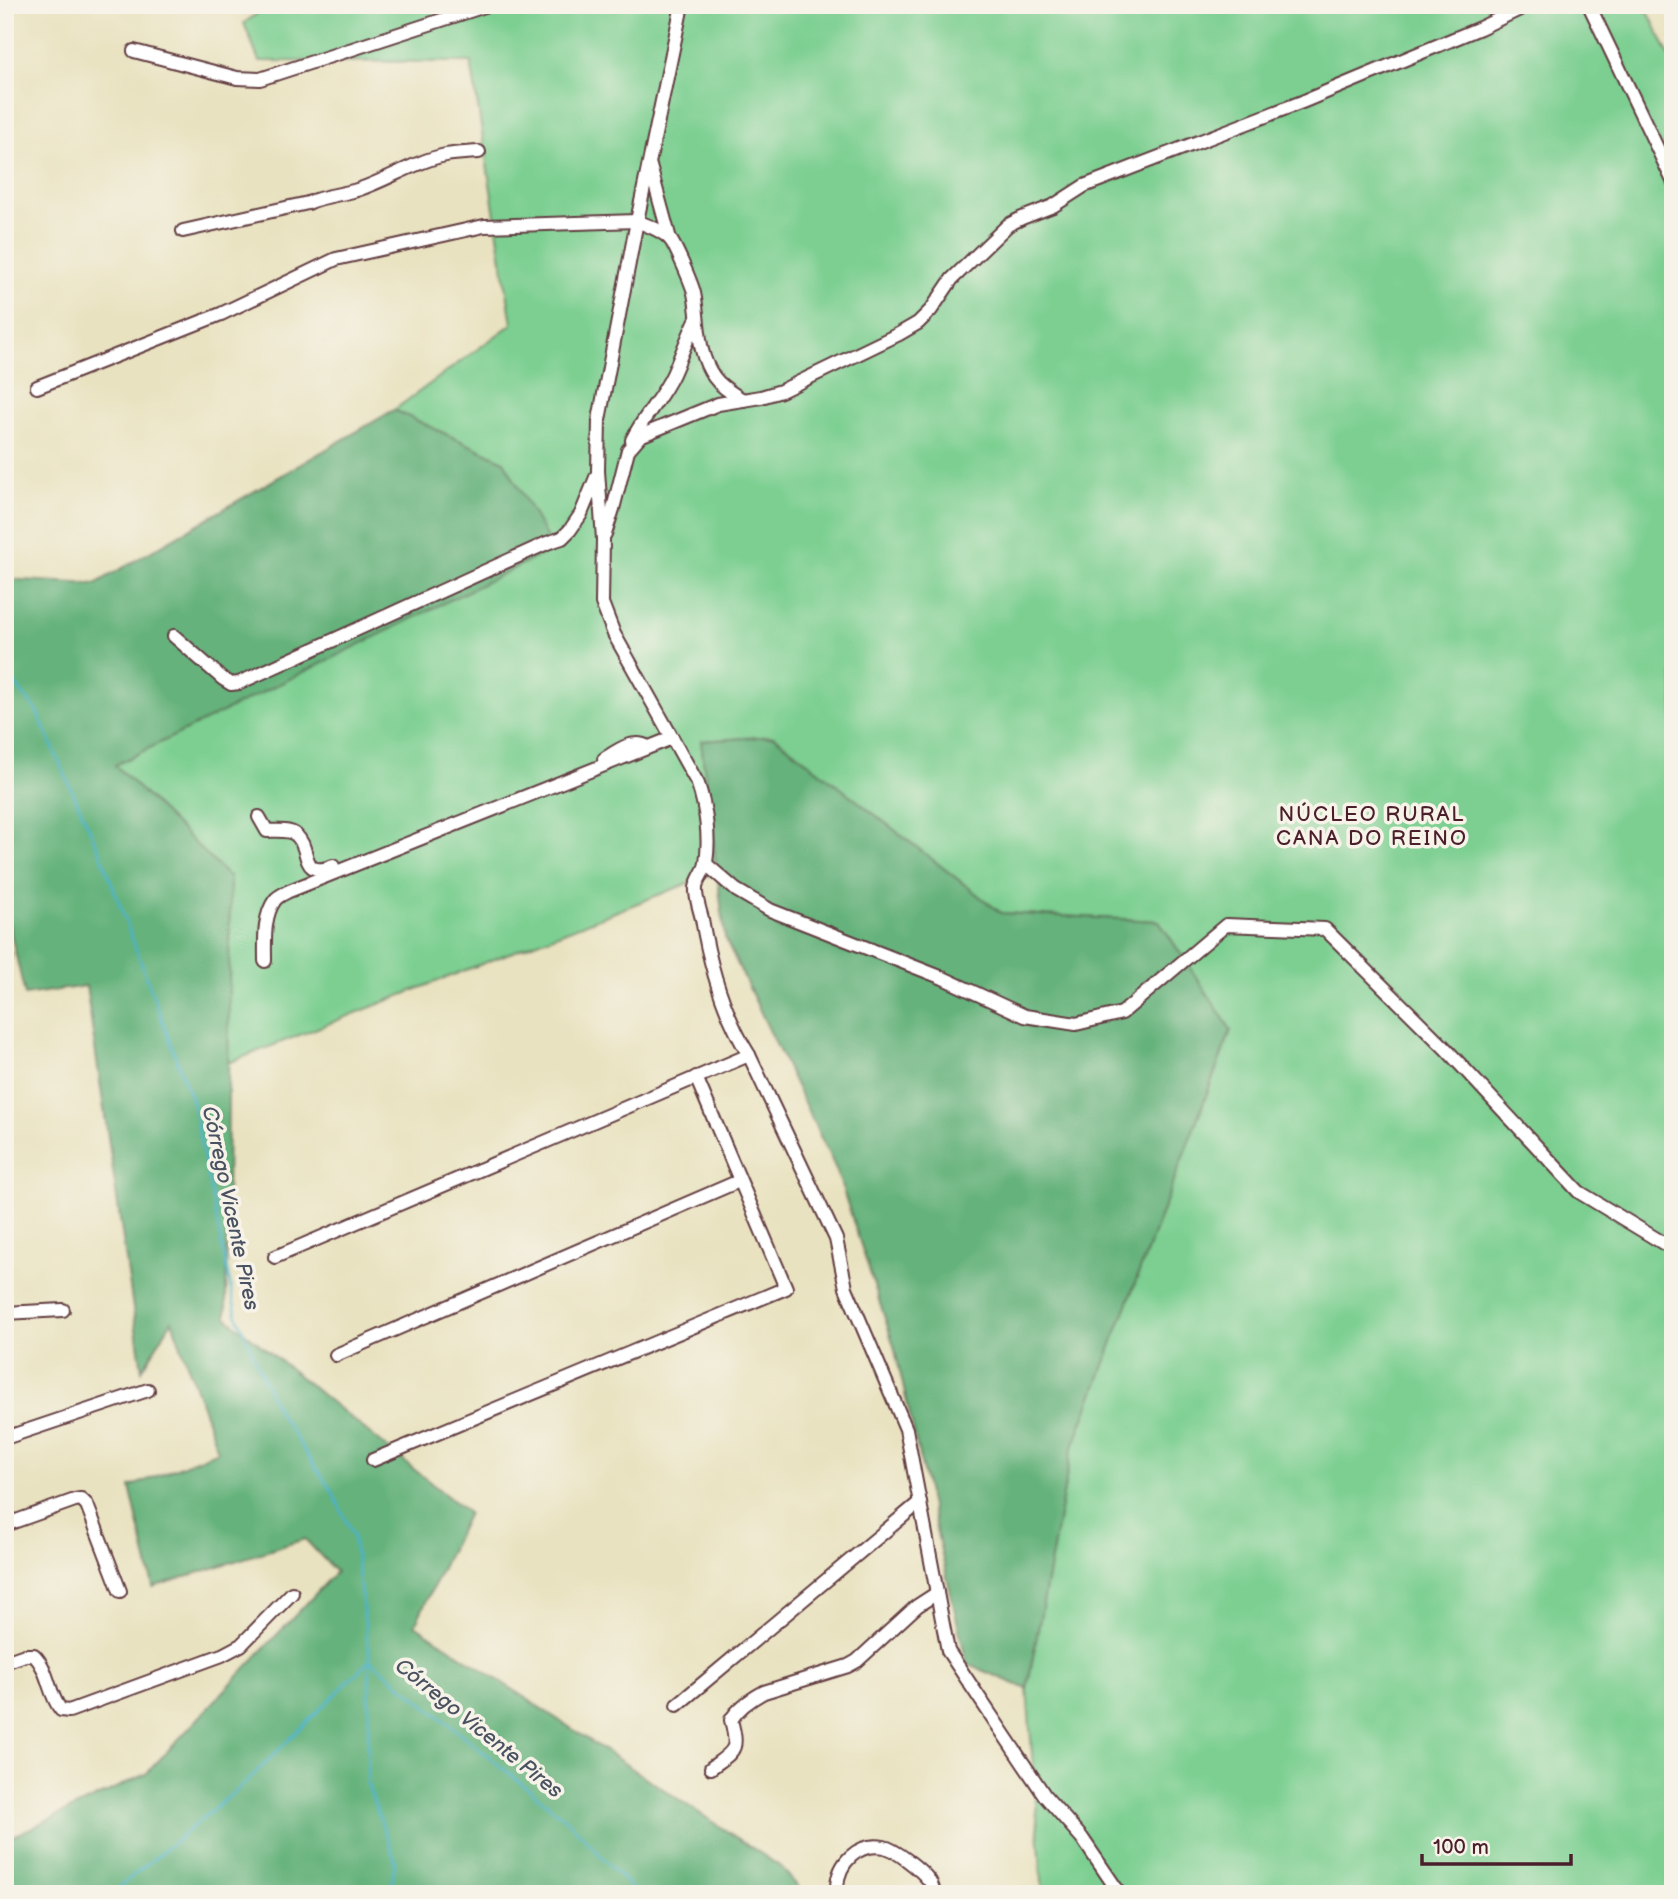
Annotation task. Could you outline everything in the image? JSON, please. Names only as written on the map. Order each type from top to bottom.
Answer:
[{"type":"street","points":[[134,51],[237,78],[260,79],[488,5]]},
{"type":"street","points":[[682,5],[599,420],[602,603],[614,634],[698,784],[704,802],[706,864],[696,888],[708,955],[735,1032],[749,1055],[836,1239],[846,1289],[906,1429],[948,1651],[1045,1796],[1082,1838],[1120,1894]]},
{"type":"street","points":[[628,450],[640,436],[672,422],[718,404],[781,391],[900,334],[918,323],[931,310],[952,279],[1008,225],[1053,206],[1084,186],[1312,97],[1468,33],[1528,5]]},
{"type":"street","points":[[1589,5],[1673,181]]},
{"type":"street","points":[[183,231],[320,198],[341,196],[430,160],[447,155],[479,152]]},
{"type":"street","points":[[649,163],[670,240],[694,291],[700,342],[705,359],[722,387],[743,400]]},
{"type":"street","points":[[37,387],[221,314],[337,259],[484,226],[637,221],[660,231],[670,240]]},
{"type":"street","points":[[603,539],[628,450],[640,423],[657,402],[673,374],[697,318]]},
{"type":"street","points":[[174,636],[223,679],[231,684],[239,683],[547,542],[562,538],[581,514],[598,471]]},
{"type":"street","points":[[265,961],[268,914],[276,899],[289,891],[672,738]]},
{"type":"street","points":[[259,817],[267,831],[291,832],[296,835],[309,863],[322,870],[598,762],[628,745],[642,743],[648,747]]},
{"type":"street","points":[[706,864],[736,890],[770,910],[943,978],[1025,1016],[1076,1024],[1122,1013],[1226,925],[1325,929],[1445,1048],[1579,1192],[1673,1249]]},
{"type":"street","points":[[275,1257],[749,1055]]},
{"type":"street","points":[[373,1460],[786,1288],[696,1077]]},
{"type":"street","points":[[336,1355],[739,1181]]},
{"type":"street","points":[[5,1313],[63,1310]]},
{"type":"street","points":[[5,1438],[148,1390]]},
{"type":"street","points":[[5,1525],[81,1499],[87,1505],[120,1591]]},
{"type":"street","points":[[677,1705],[920,1502]]},
{"type":"street","points":[[5,1662],[33,1655],[40,1662],[56,1704],[61,1710],[69,1711],[222,1655],[241,1645],[292,1592]]},
{"type":"street","points":[[711,1768],[735,1747],[736,1737],[731,1720],[734,1714],[752,1699],[764,1692],[857,1661],[918,1606],[937,1593]]},
{"type":"street","points":[[837,1887],[838,1874],[844,1863],[856,1852],[869,1847],[884,1847],[894,1851],[927,1878],[934,1894]]},
{"type":"green space","points":[[269,5],[1645,5],[1673,64],[1673,1894],[1043,1894],[1027,1689],[1071,1452],[1231,1030],[1159,921],[1001,913],[774,736],[701,741],[717,872],[228,1063],[230,878],[114,765],[552,549],[504,461],[394,410],[512,324],[471,62],[259,61],[244,23]]},
{"type":"green space","points":[[394,410],[504,461],[553,549],[115,765],[230,878],[226,1317],[468,1513],[415,1625],[781,1867],[804,1894],[200,1894],[191,1885],[185,1894],[5,1894],[5,1840],[146,1774],[336,1572],[305,1539],[153,1587],[130,1487],[218,1451],[172,1321],[142,1370],[86,986],[25,995],[5,908],[5,579],[95,584]]},
{"type":"green space","points":[[774,736],[1001,913],[1159,921],[1231,1030],[1071,1452],[1027,1689],[967,1664],[894,1346],[836,1169],[725,938],[701,741]]},
{"type":"waterway","name":"Córrego Vicente Pires","points":[[5,671],[36,710],[102,857],[192,1101],[236,1313],[277,1410],[333,1493],[353,1535],[370,1660],[569,1822],[637,1894]]},
{"type":"waterway","points":[[370,1660],[367,1783],[395,1860],[391,1894]]},
{"type":"waterway","points":[[111,1894],[242,1786],[370,1660]]},
{"type":"district","name":"NÚCLEO RURAL CANA DO REINO","points":[[1372,826]]}]
